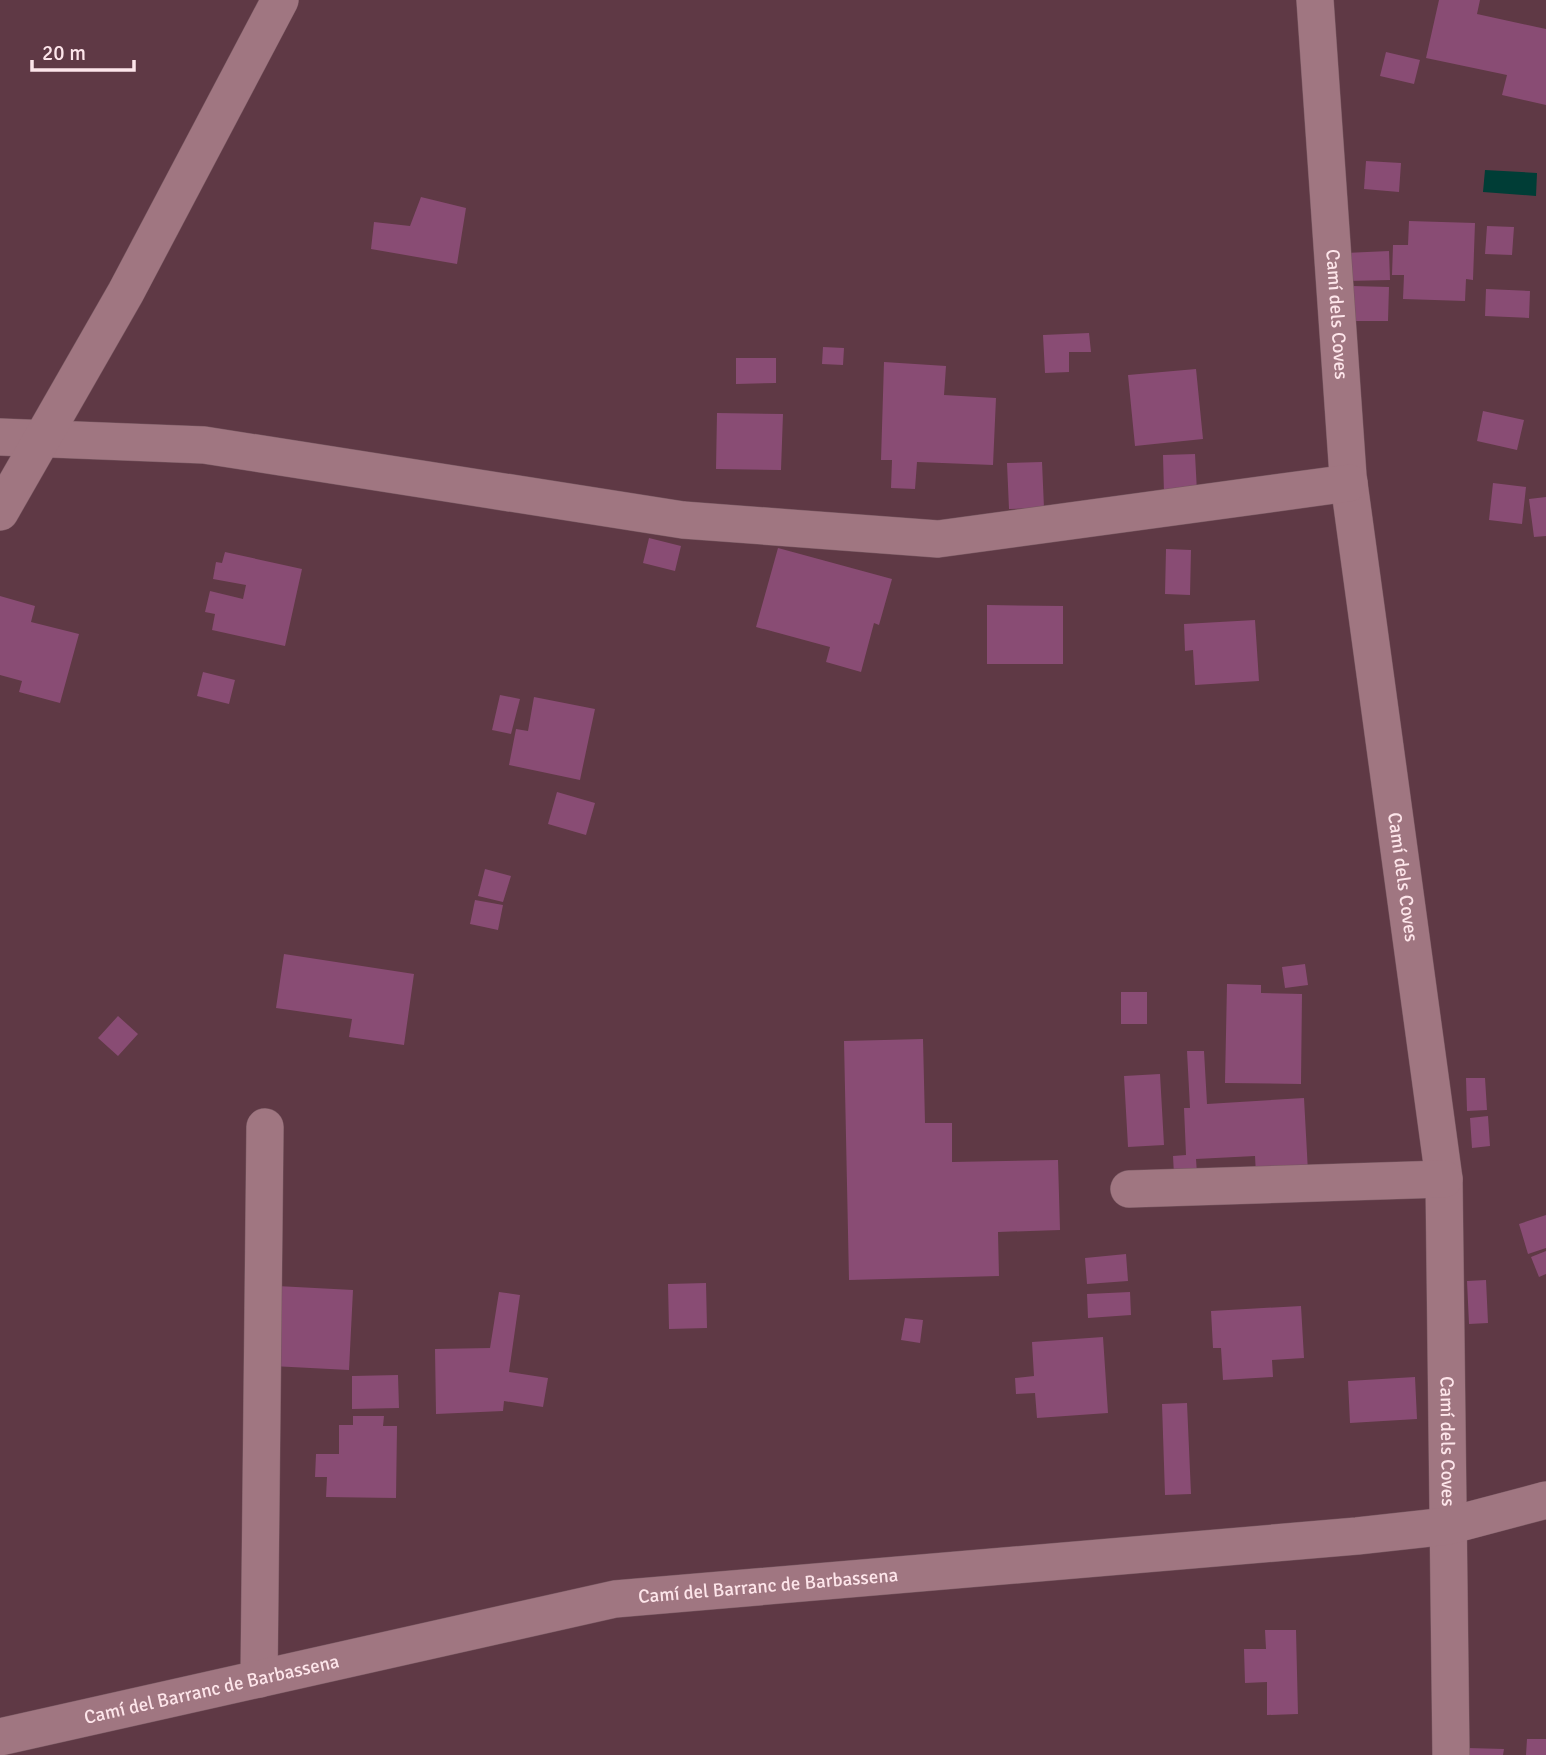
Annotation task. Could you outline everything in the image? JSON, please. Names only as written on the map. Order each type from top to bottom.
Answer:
[{"type":"street","points":[[0,512],[126,292],[280,0]]},
{"type":"street","name":"Camí dels Coves","points":[[1315,0],[1349,483],[1444,1179],[1451,1755]]},
{"type":"street","points":[[0,437],[204,445],[683,520],[938,539],[1349,483]]},
{"type":"street","points":[[259,1679],[265,1127]]},
{"type":"street","points":[[1129,1189],[1444,1179]]},
{"type":"street","name":"Camí del Barranc de Barbassena","points":[[0,1737],[615,1599],[1357,1536],[1448,1526],[1546,1500]]},
{"type":"shaded area","points":[[1485,170],[1537,173],[1536,196],[1483,192]]},
{"type":"building","points":[[1439,0],[1480,0],[1477,14],[1546,29],[1546,105],[1502,95],[1507,75],[1426,58]]},
{"type":"building","points":[[1386,52],[1420,60],[1414,84],[1380,76]]},
{"type":"building","points":[[1366,161],[1401,163],[1399,192],[1364,189]]},
{"type":"building","points":[[421,197],[466,208],[457,264],[371,249],[374,222],[410,226]]},
{"type":"building","points":[[1409,221],[1475,223],[1473,280],[1466,279],[1465,301],[1403,299],[1404,275],[1392,275],[1393,245],[1408,245]]},
{"type":"building","points":[[1487,226],[1514,227],[1512,255],[1485,254]]},
{"type":"building","points":[[1389,251],[1390,280],[1346,281],[1345,253]]},
{"type":"building","points":[[1353,286],[1389,287],[1388,321],[1353,321]]},
{"type":"building","points":[[1486,289],[1530,291],[1529,318],[1485,316]]},
{"type":"building","points":[[1089,333],[1091,352],[1069,352],[1069,372],[1045,373],[1043,335]]},
{"type":"building","points":[[823,347],[844,348],[843,365],[822,364]]},
{"type":"building","points":[[736,358],[776,358],[776,383],[736,384]]},
{"type":"building","points":[[884,362],[946,366],[944,395],[996,398],[993,465],[917,462],[915,489],[891,488],[892,460],[881,460]]},
{"type":"building","points":[[1196,369],[1203,439],[1135,446],[1128,375]]},
{"type":"building","points":[[1483,411],[1524,420],[1517,450],[1477,441]]},
{"type":"building","points":[[717,413],[783,414],[781,470],[716,469]]},
{"type":"building","points":[[1195,454],[1197,492],[1164,494],[1163,455]]},
{"type":"building","points":[[1042,462],[1044,508],[1009,509],[1007,463]]},
{"type":"building","points":[[1493,483],[1526,487],[1522,524],[1489,520]]},
{"type":"building","points":[[1546,497],[1546,536],[1534,537],[1529,499]]},
{"type":"building","points":[[649,538],[681,546],[675,571],[643,563]]},
{"type":"building","points":[[778,548],[892,579],[879,625],[874,623],[861,672],[826,662],[830,647],[756,627]]},
{"type":"building","points":[[1166,549],[1191,550],[1190,595],[1165,594]]},
{"type":"building","points":[[225,552],[302,569],[285,646],[212,630],[215,614],[205,612],[210,591],[243,599],[246,585],[213,579],[216,562],[222,563]]},
{"type":"building","points":[[0,596],[35,606],[31,622],[79,634],[60,703],[19,692],[22,681],[0,675]]},
{"type":"building","points":[[987,605],[1063,606],[1063,664],[987,664]]},
{"type":"building","points":[[1255,620],[1259,681],[1195,685],[1193,650],[1185,651],[1184,624]]},
{"type":"building","points":[[203,672],[235,680],[229,704],[197,696]]},
{"type":"building","points":[[500,695],[520,699],[511,734],[492,730]]},
{"type":"building","points":[[534,697],[595,709],[580,780],[509,765],[516,729],[528,731]]},
{"type":"building","points":[[557,792],[595,803],[586,835],[548,824]]},
{"type":"building","points":[[485,869],[511,876],[503,902],[478,896]]},
{"type":"building","points":[[475,900],[503,905],[498,930],[470,924]]},
{"type":"building","points":[[284,954],[414,974],[404,1045],[349,1037],[352,1019],[276,1008]]},
{"type":"building","points":[[1305,964],[1308,985],[1285,988],[1282,967]]},
{"type":"building","points":[[1227,984],[1261,985],[1261,993],[1302,994],[1301,1084],[1225,1083]]},
{"type":"building","points":[[1121,992],[1147,992],[1147,1024],[1121,1024]]},
{"type":"building","points":[[118,1016],[138,1034],[118,1056],[98,1038]]},
{"type":"building","points":[[923,1039],[925,1123],[952,1123],[952,1162],[1058,1160],[1060,1230],[998,1232],[999,1276],[849,1280],[844,1041]]},
{"type":"building","points":[[1187,1051],[1204,1051],[1207,1104],[1304,1098],[1308,1172],[1256,1175],[1255,1156],[1196,1159],[1197,1174],[1174,1175],[1173,1156],[1186,1155],[1184,1108],[1190,1108]]},
{"type":"building","points":[[1160,1074],[1164,1145],[1128,1147],[1124,1076]]},
{"type":"building","points":[[1466,1078],[1485,1078],[1487,1110],[1467,1111]]},
{"type":"building","points":[[1488,1116],[1490,1146],[1472,1148],[1470,1118]]},
{"type":"building","points":[[1546,1215],[1546,1248],[1528,1254],[1519,1224]]},
{"type":"building","points":[[1546,1251],[1546,1274],[1539,1277],[1531,1257]]},
{"type":"building","points":[[1126,1254],[1128,1281],[1087,1284],[1085,1258]]},
{"type":"building","points":[[1486,1280],[1488,1323],[1469,1324],[1467,1281]]},
{"type":"building","points":[[706,1283],[707,1328],[669,1329],[668,1284]]},
{"type":"building","points":[[277,1286],[353,1290],[349,1370],[272,1366]]},
{"type":"building","points":[[499,1292],[520,1295],[509,1372],[548,1378],[543,1407],[504,1401],[503,1411],[436,1414],[435,1349],[490,1348]]},
{"type":"building","points":[[1130,1292],[1131,1315],[1088,1318],[1087,1294]]},
{"type":"building","points":[[1301,1306],[1304,1358],[1272,1360],[1273,1377],[1223,1380],[1221,1348],[1213,1348],[1211,1311]]},
{"type":"building","points":[[905,1318],[923,1320],[920,1343],[901,1340]]},
{"type":"building","points":[[1103,1337],[1108,1413],[1037,1418],[1035,1393],[1016,1394],[1015,1378],[1034,1376],[1032,1342]]},
{"type":"building","points":[[398,1375],[399,1408],[352,1409],[352,1376]]},
{"type":"building","points":[[1415,1377],[1417,1419],[1350,1423],[1348,1381]]},
{"type":"building","points":[[1187,1403],[1191,1494],[1165,1495],[1162,1404]]},
{"type":"building","points":[[353,1416],[384,1416],[383,1426],[397,1426],[396,1498],[326,1497],[327,1477],[315,1477],[316,1454],[339,1454],[339,1425],[353,1425]]},
{"type":"building","points":[[1265,1630],[1296,1630],[1298,1714],[1267,1715],[1267,1682],[1245,1683],[1244,1649],[1266,1649]]},
{"type":"building","points":[[1527,1739],[1546,1739],[1546,1755],[1526,1755]]},
{"type":"building","points":[[1468,1748],[1504,1749],[1503,1755],[1468,1755]]}]
